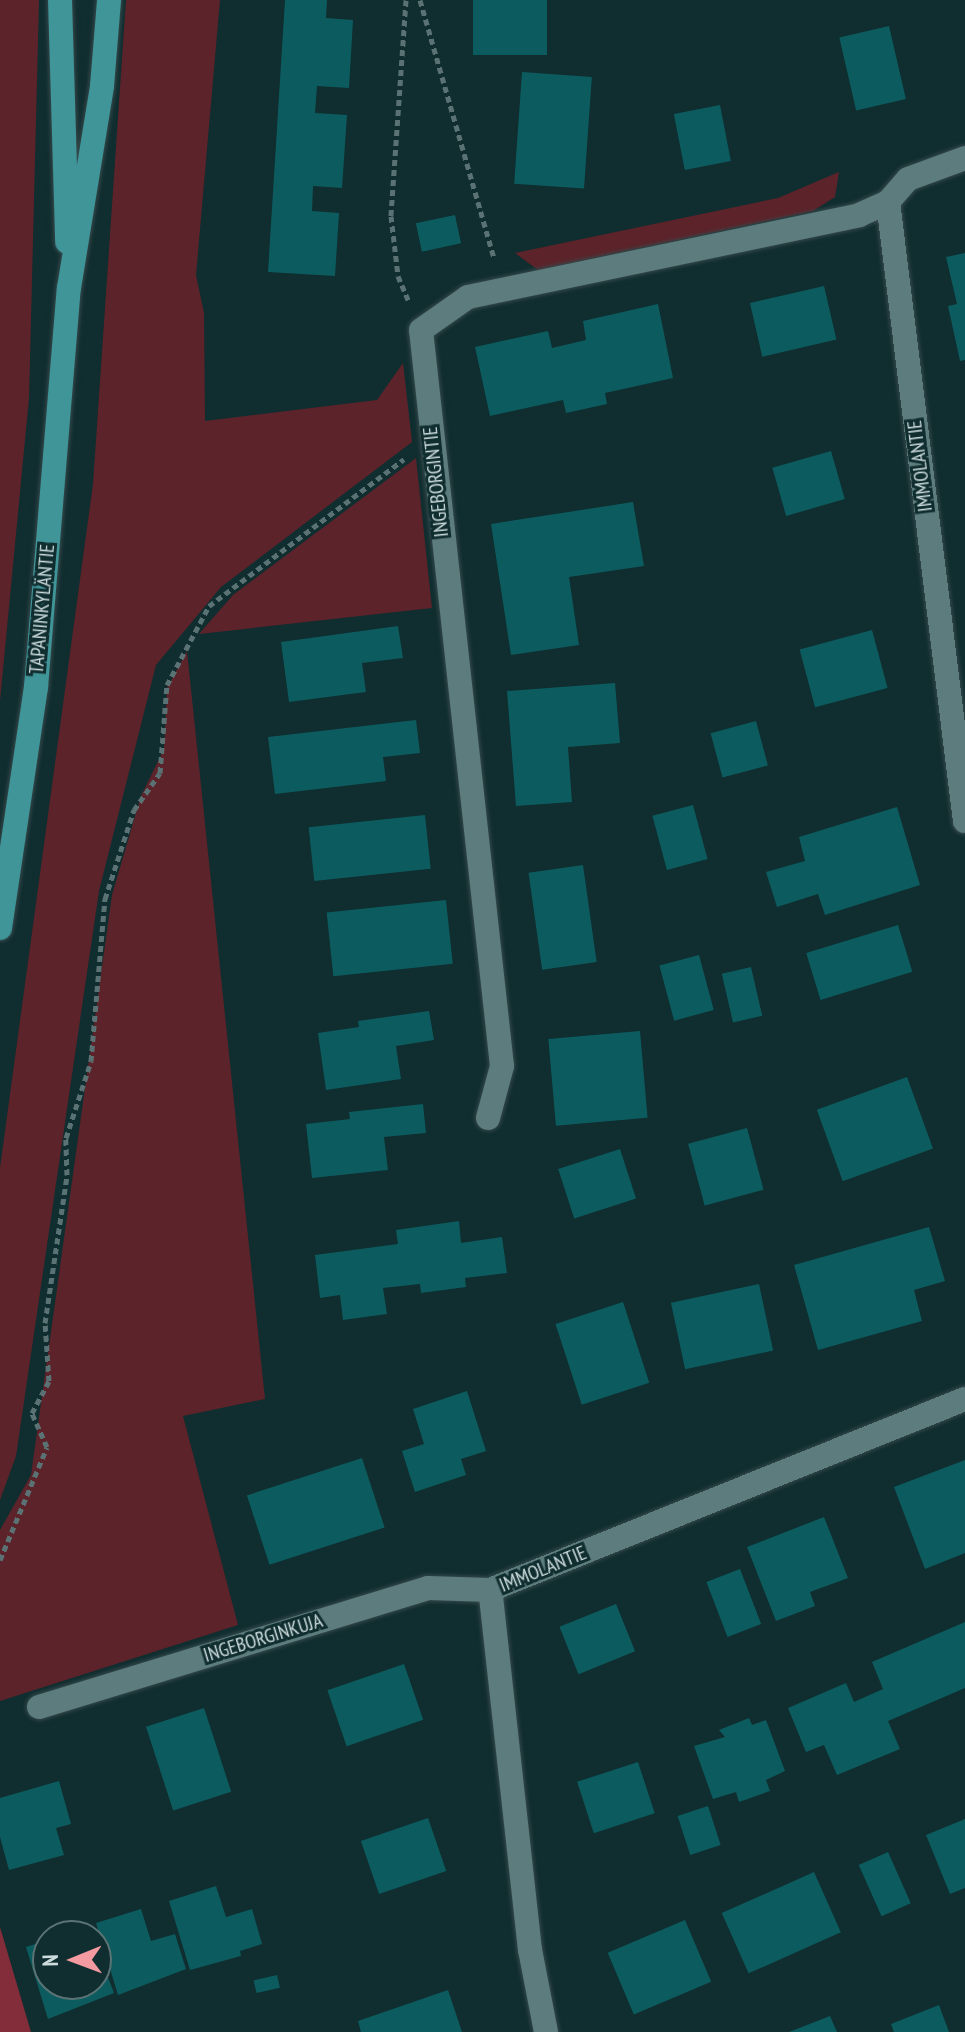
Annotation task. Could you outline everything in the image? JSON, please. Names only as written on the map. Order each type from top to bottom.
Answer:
[{"type":"main road","name":"TAPANINKYLÄNTIE","points":[[60,0],[59,82],[69,288]]},
{"type":"main road","name":"TAPANINKYLÄNTIE","points":[[0,928],[36,687],[69,288],[102,86],[109,0]]},
{"type":"street","points":[[421,330],[468,297],[859,215],[888,202],[908,179],[965,158]]},
{"type":"street","name":"IMMOLANTIE","points":[[888,202],[965,821]]},
{"type":"street","name":"INGEBORGINTIE","points":[[421,330],[502,1066],[488,1118]]},
{"type":"street","name":"IMMOLANTIE","points":[[546,2032],[530,1950],[490,1590],[965,1399]]},
{"type":"street","name":"INGEBORGINKUJA","points":[[39,1707],[428,1588],[490,1590]]},
{"type":"path","points":[[406,0],[391,216],[398,276],[421,330]]},
{"type":"path","points":[[420,0],[503,290]]},
{"type":"path","points":[[0,1560],[47,1447],[32,1413],[49,1381],[45,1323],[68,1167],[66,1138],[91,1061],[105,899],[134,810],[160,773],[167,685],[209,606],[431,440]]},
{"type":"shaded area","points":[[0,0],[39,0],[29,398],[0,701]]},
{"type":"shaded area","points":[[126,0],[220,0],[196,275],[204,313],[205,421],[377,400],[403,363],[412,442],[221,587],[156,665],[99,891],[16,1456],[0,1500],[0,1168],[93,484]]},
{"type":"shaded area","points":[[839,172],[835,197],[813,211],[538,270],[515,253],[778,198]]},
{"type":"shaded area","points":[[416,458],[432,608],[199,634],[233,595]]},
{"type":"shaded area","points":[[187,651],[265,1399],[183,1416],[238,1625],[0,1701],[0,1530],[31,1475],[112,895],[141,796],[164,749],[167,688]]},
{"type":"shaded area","points":[[0,1927],[31,2032],[0,2032]]},
{"type":"building","points":[[285,0],[327,0],[326,18],[353,20],[349,88],[317,86],[315,113],[347,115],[342,188],[313,186],[312,211],[339,213],[335,276],[268,272]]},
{"type":"building","points":[[473,0],[547,0],[547,55],[473,55]]},
{"type":"building","points":[[889,26],[906,99],[856,111],[839,37]]},
{"type":"building","points":[[522,72],[592,77],[584,189],[514,184]]},
{"type":"building","points":[[720,105],[731,161],[685,170],[674,114]]},
{"type":"building","points":[[455,215],[461,243],[422,252],[416,223]]},
{"type":"building","points":[[965,253],[965,360],[960,361],[948,306],[957,304],[946,257]]},
{"type":"building","points":[[824,286],[836,340],[762,357],[750,303]]},
{"type":"building","points":[[658,304],[673,378],[605,393],[607,404],[566,413],[563,400],[490,416],[475,347],[548,331],[552,348],[586,340],[583,321]]},
{"type":"building","points":[[831,451],[845,499],[786,516],[772,468]]},
{"type":"building","points":[[633,502],[644,566],[569,577],[579,645],[511,655],[491,524]]},
{"type":"building","points":[[398,626],[403,658],[362,663],[366,692],[289,702],[281,642]]},
{"type":"building","points":[[872,630],[888,688],[815,707],[800,649]]},
{"type":"building","points":[[615,683],[620,743],[568,747],[572,802],[516,806],[507,691]]},
{"type":"building","points":[[416,720],[420,753],[383,757],[386,781],[275,794],[268,737]]},
{"type":"building","points":[[756,721],[768,765],[723,778],[711,733]]},
{"type":"building","points":[[693,805],[707,859],[667,870],[652,816]]},
{"type":"building","points":[[897,807],[920,885],[825,915],[818,894],[777,907],[766,872],[805,861],[799,837]]},
{"type":"building","points":[[425,815],[431,869],[314,881],[309,827]]},
{"type":"building","points":[[583,865],[597,962],[542,970],[529,873]]},
{"type":"building","points":[[446,900],[453,964],[333,976],[327,913]]},
{"type":"building","points":[[898,925],[912,972],[821,1000],[806,953]]},
{"type":"building","points":[[699,955],[714,1010],[674,1021],[659,966]]},
{"type":"building","points":[[751,967],[762,1016],[733,1022],[722,974]]},
{"type":"building","points":[[429,1011],[434,1040],[396,1046],[401,1079],[326,1090],[318,1033],[359,1027],[358,1021]]},
{"type":"building","points":[[640,1031],[648,1118],[556,1126],[548,1039]]},
{"type":"building","points":[[907,1077],[933,1148],[843,1181],[817,1110]]},
{"type":"building","points":[[423,1104],[426,1133],[384,1137],[388,1170],[312,1178],[306,1124],[350,1119],[349,1112]]},
{"type":"building","points":[[747,1128],[764,1190],[705,1206],[688,1144]]},
{"type":"building","points":[[620,1149],[636,1198],[574,1219],[558,1169]]},
{"type":"building","points":[[459,1221],[461,1243],[502,1237],[507,1273],[465,1278],[466,1287],[421,1293],[420,1284],[383,1288],[387,1314],[343,1320],[340,1295],[320,1298],[315,1255],[398,1244],[396,1230]]},
{"type":"building","points":[[929,1227],[945,1281],[914,1290],[922,1321],[818,1350],[794,1265]]},
{"type":"building","points":[[759,1284],[773,1351],[685,1369],[671,1303]]},
{"type":"building","points":[[623,1302],[649,1383],[582,1405],[555,1324]]},
{"type":"building","points":[[467,1391],[486,1451],[461,1459],[466,1475],[415,1492],[402,1451],[424,1444],[413,1409]]},
{"type":"building","points":[[362,1458],[385,1527],[269,1565],[247,1495]]},
{"type":"building","points":[[965,1460],[965,1553],[925,1569],[894,1487]]},
{"type":"building","points":[[824,1517],[848,1578],[810,1592],[815,1606],[776,1621],[747,1547]]},
{"type":"building","points":[[740,1569],[761,1624],[728,1637],[706,1582]]},
{"type":"building","points":[[616,1604],[635,1651],[579,1674],[559,1627]]},
{"type":"building","points":[[965,1622],[965,1688],[888,1721],[900,1749],[837,1775],[824,1745],[806,1752],[788,1708],[846,1683],[854,1702],[883,1689],[872,1662]]},
{"type":"building","points":[[404,1664],[423,1720],[347,1746],[327,1690]]},
{"type":"building","points":[[204,1708],[231,1792],[173,1811],[146,1727]]},
{"type":"building","points":[[749,1718],[752,1725],[766,1720],[785,1771],[766,1780],[770,1791],[739,1802],[736,1792],[713,1799],[694,1746],[725,1737],[719,1730]]},
{"type":"building","points":[[638,1762],[655,1813],[594,1833],[577,1782]]},
{"type":"building","points":[[59,1781],[71,1824],[56,1828],[64,1855],[9,1870],[0,1837],[0,1798]]},
{"type":"building","points":[[708,1806],[721,1845],[690,1855],[678,1816]]},
{"type":"building","points":[[428,1818],[446,1871],[379,1894],[361,1841]]},
{"type":"building","points":[[965,1819],[965,1888],[950,1894],[926,1835]]},
{"type":"building","points":[[888,1852],[911,1903],[882,1916],[859,1865]]},
{"type":"building","points":[[814,1872],[841,1932],[749,1973],[722,1913]]},
{"type":"building","points":[[216,1886],[226,1917],[252,1909],[262,1944],[240,1951],[241,1956],[190,1970],[169,1901]]},
{"type":"building","points":[[141,1909],[151,1941],[175,1934],[186,1969],[118,1995],[112,1975],[112,1920],[106,1920]]},
{"type":"building","points":[[685,1920],[711,1982],[634,2014],[608,1953]]},
{"type":"building","points":[[32,1945],[32,1967],[26,1947]]},
{"type":"building","points":[[277,1975],[280,1988],[257,1993],[254,1980]]},
{"type":"building","points":[[448,1990],[462,2032],[361,2032],[358,2021]]},
{"type":"building","points":[[42,2000],[96,2000],[48,2019]]},
{"type":"building","points":[[939,2005],[949,2032],[894,2032],[891,2024]]},
{"type":"building","points":[[830,2016],[837,2032],[789,2032]]}]
